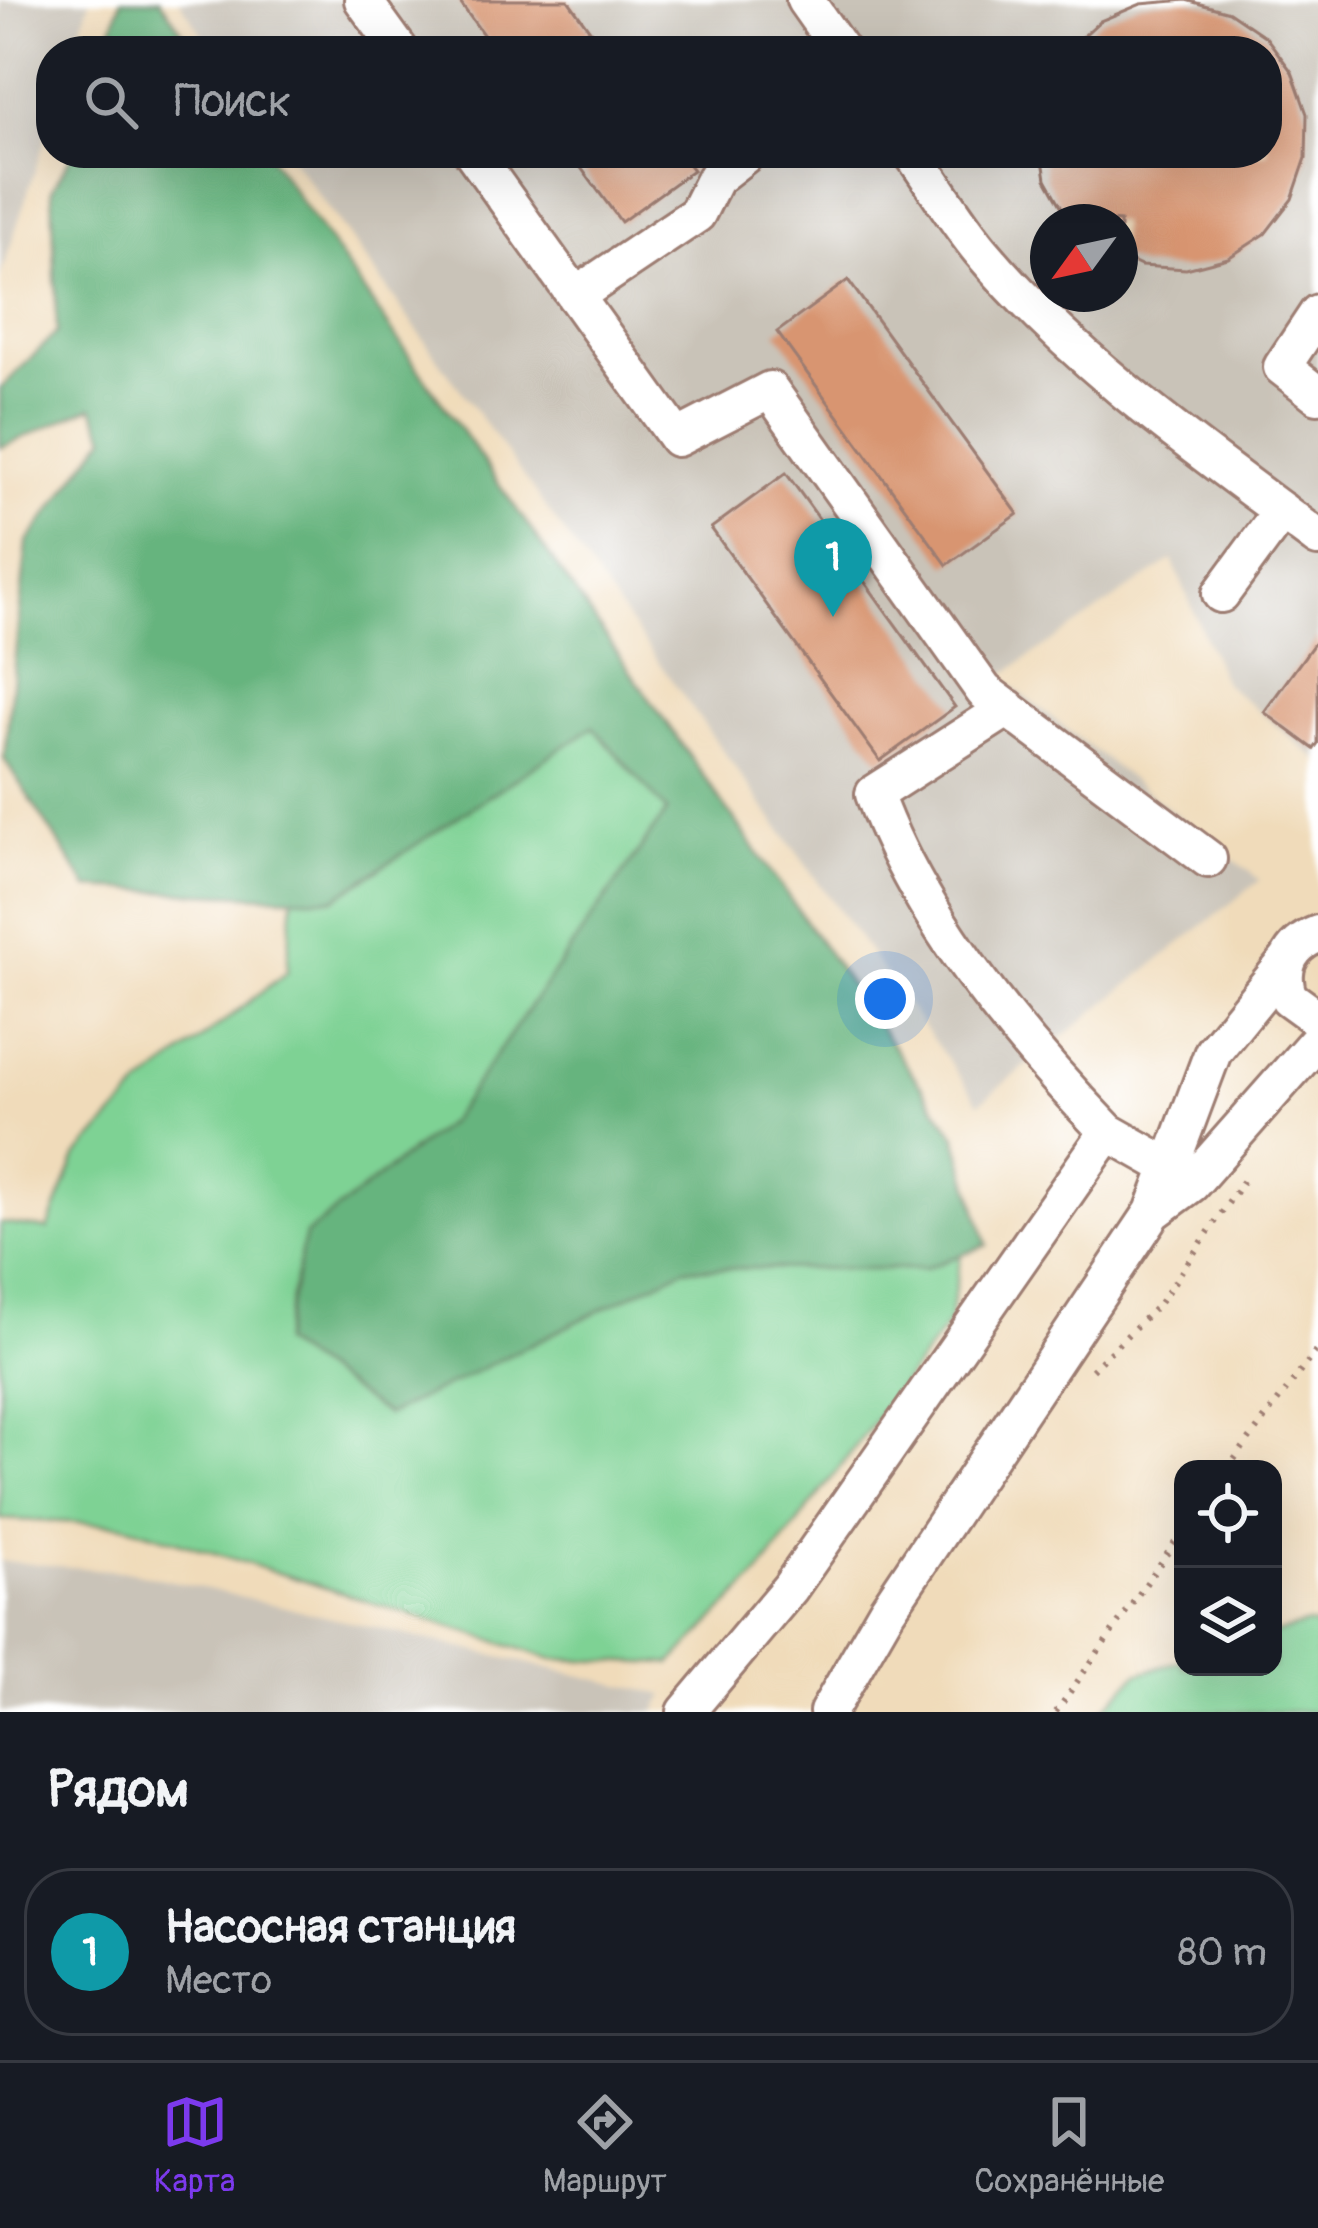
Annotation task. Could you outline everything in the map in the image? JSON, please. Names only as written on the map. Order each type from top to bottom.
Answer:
[{"type":"street","points":[[364,0],[389,36]]},
{"type":"street","points":[[805,0],[830,36]]},
{"type":"street","points":[[484,168],[677,439],[770,390],[984,691],[1208,859]]},
{"type":"street","points":[[575,296],[697,214],[715,178],[728,168]]},
{"type":"street","points":[[923,168],[979,248],[1026,301],[1158,419],[1318,538]]},
{"type":"street","points":[[1318,313],[1282,367],[1318,395]]},
{"type":"street","points":[[1221,594],[1282,512]]},
{"type":"street","points":[[1008,708],[874,794],[897,858],[1036,1057],[1108,1132],[1170,1167]]},
{"type":"street","points":[[827,1712],[887,1610],[1154,1212],[1213,1052],[1294,948],[1318,934]]},
{"type":"street","points":[[1287,961],[1289,998],[1318,1019]]},
{"type":"street","points":[[1154,1212],[1191,1184],[1318,1040]]},
{"type":"street","points":[[686,1712],[790,1588],[1108,1132]]},
{"type":"path","points":[[1083,1379],[1160,1303],[1252,1168]]},
{"type":"path","points":[[1234,1460],[1318,1348]]},
{"type":"path","points":[[1055,1712],[1174,1544]]},
{"type":"shaded area","points":[[0,0],[90,0],[79,36],[36,36],[36,167],[0,278]]},
{"type":"shaded area","points":[[179,0],[1318,0],[1318,760],[1224,683],[1172,560],[1000,677],[1260,880],[979,1103],[299,168],[1282,168],[1282,36],[204,36]]},
{"type":"shaded area","points":[[0,1561],[133,1572],[665,1695],[656,1712],[0,1712]]},
{"type":"green space","points":[[121,0],[160,0],[185,36],[110,36]]},
{"type":"green space","points":[[64,168],[278,168],[956,1136],[987,1245],[924,1269],[686,1268],[387,1415],[281,1343],[305,1235],[449,1122],[667,811],[593,727],[334,899],[88,888],[4,759],[27,543],[106,436],[92,407],[0,448],[0,389],[57,332],[52,189]]},
{"type":"green space","points":[[389,388],[967,1221],[949,1323],[759,1574],[671,1664],[553,1659],[125,1525],[0,1519],[0,1223],[48,1229],[76,1157],[142,1086],[287,972],[293,898],[261,805]]},
{"type":"green space","points":[[1318,1626],[1318,1712],[1101,1712],[1137,1674],[1174,1663],[1174,1676],[1282,1676],[1282,1631]]},
{"type":"building","points":[[458,0],[568,0],[594,36],[484,36]]},
{"type":"building","points":[[1186,0],[1229,12],[1265,36],[1084,36],[1100,21],[1141,4]]},
{"type":"building","points":[[1282,59],[1292,72],[1307,114],[1306,158],[1292,199],[1265,234],[1228,258],[1186,269],[1141,266],[1138,204],[1060,204],[1044,168],[1282,168]]},
{"type":"building","points":[[581,168],[693,170],[621,222]]},
{"type":"building","points":[[848,280],[1018,514],[947,565],[777,332]]},
{"type":"building","points":[[786,473],[955,707],[880,761],[711,528]]},
{"type":"building","points":[[1318,638],[1318,743],[1314,749],[1264,712]]},
{"type":"place","name":"Насосная станция","points":[[833,617]]}]
